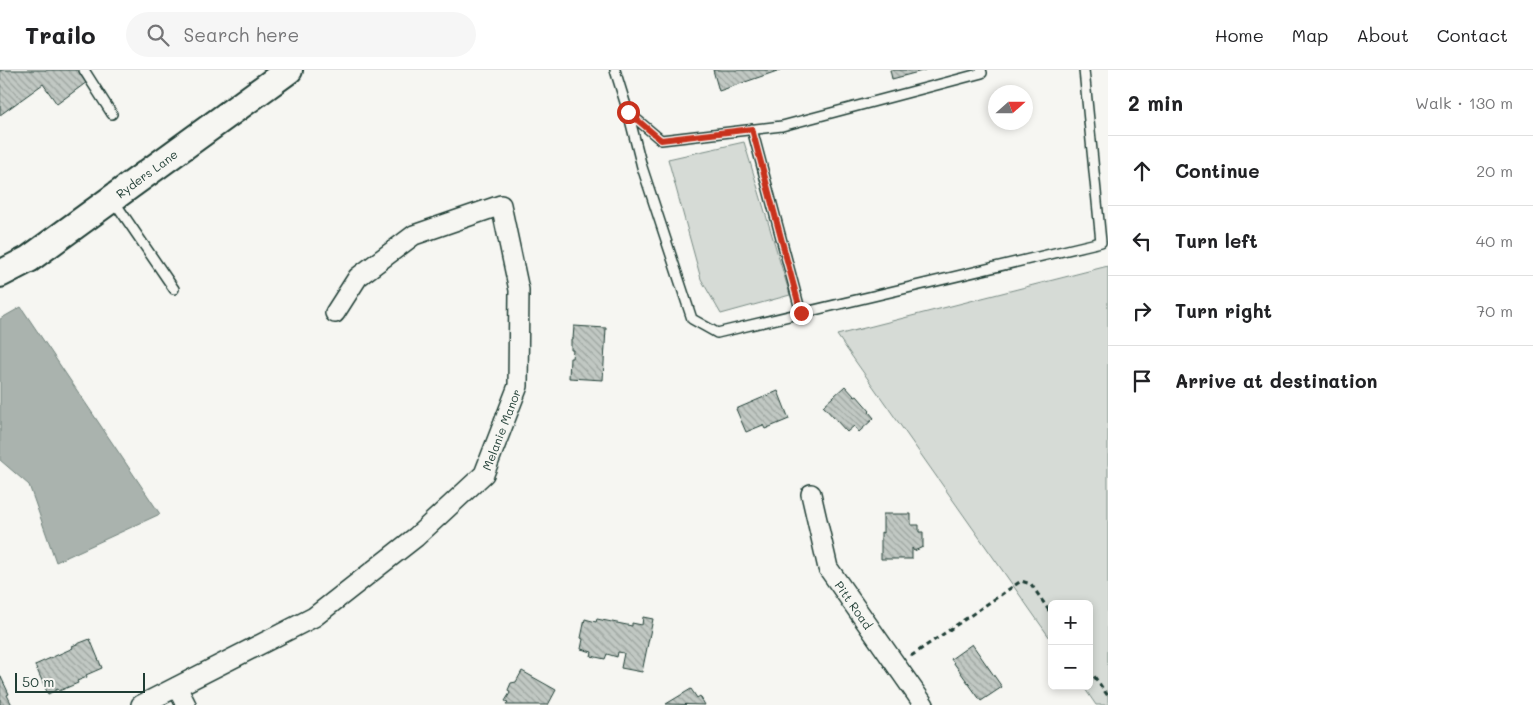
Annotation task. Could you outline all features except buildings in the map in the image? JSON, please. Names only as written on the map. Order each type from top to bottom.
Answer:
[{"type":"main road","name":"Ryders Lane","points":[[0,274],[29,259],[276,76]]},
{"type":"street","name":"Melanie Manor","points":[[141,705],[314,617],[416,537],[484,474],[518,386],[519,290],[501,205],[414,235],[358,277],[336,313]]},
{"type":"street","name":"Pitt Road","points":[[811,494],[828,568],[924,705]]},
{"type":"street","points":[[177,687],[186,705]]},
{"type":"lane","points":[[84,70],[112,114]]},
{"type":"lane","points":[[615,70],[642,167],[692,319],[717,333],[1101,242],[1084,70]]},
{"type":"lane","points":[[628,112],[661,140],[782,126],[981,72]]},
{"type":"lane","points":[[752,129],[801,313]]},
{"type":"lane","points":[[112,198],[174,290]]},
{"type":"path","points":[[896,666],[1021,581],[1031,584],[1048,609]]},
{"type":"path","points":[[1093,675],[1108,696]]},
{"type":"shaded area","points":[[744,142],[790,295],[721,314],[701,279],[668,159]]},
{"type":"shaded area","points":[[1108,266],[1108,705],[1096,705],[1086,690],[1093,690],[1093,600],[1048,600],[1048,635],[837,335]]},
{"type":"shaded area","points":[[21,307],[160,514],[56,562],[29,485],[0,460],[0,319]]},
{"type":"route","points":[[628,112],[661,140],[752,129],[801,313]]}]
